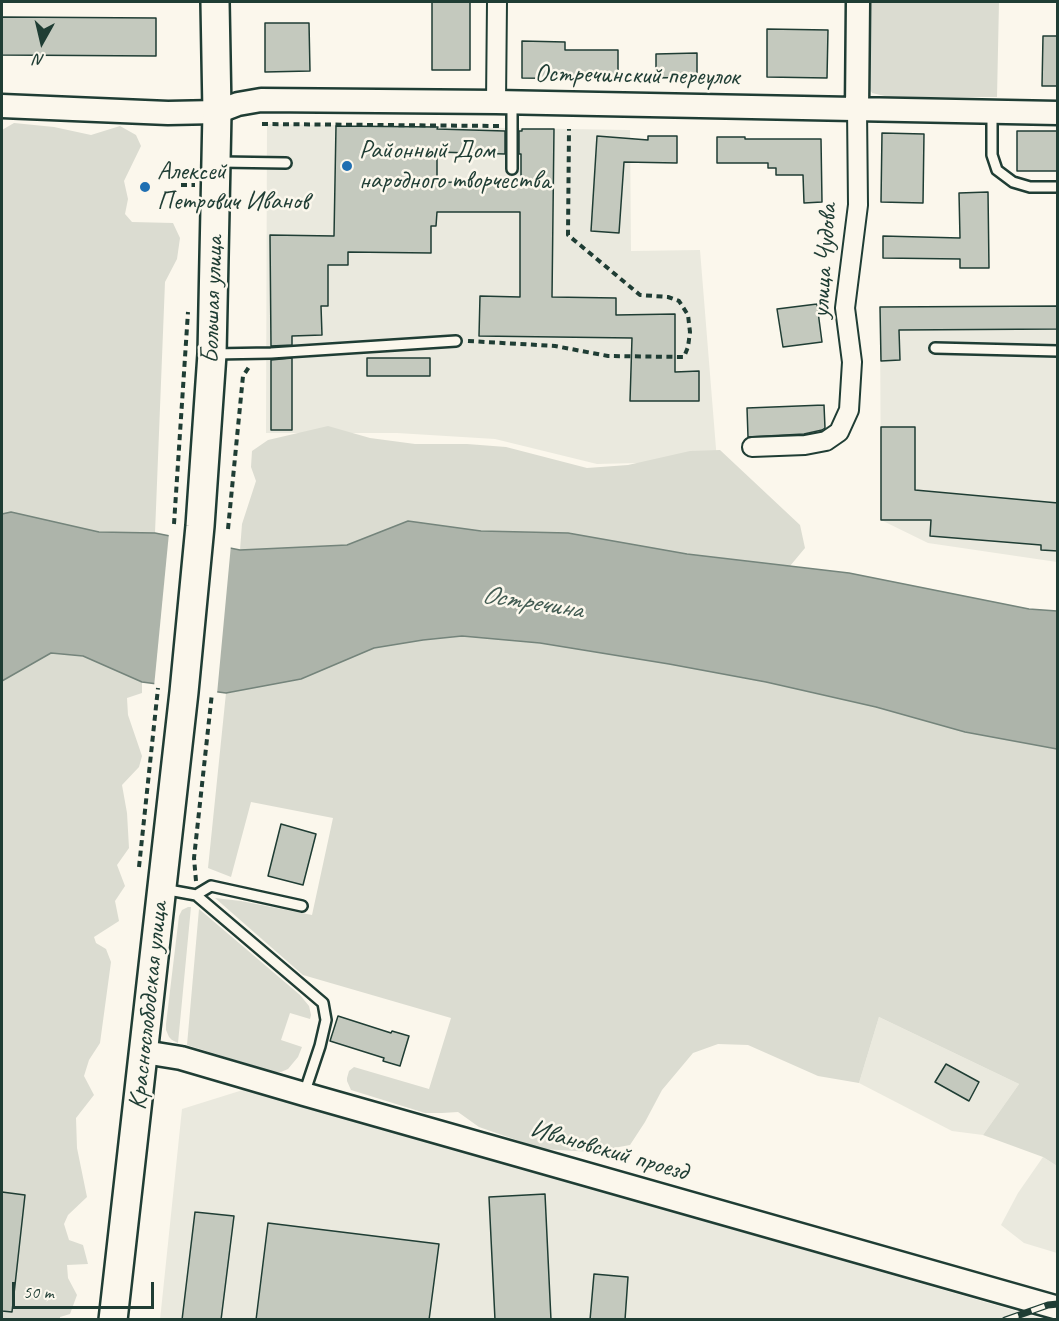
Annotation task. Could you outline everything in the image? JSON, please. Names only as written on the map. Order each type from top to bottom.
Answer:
[{"type":"main road","name":"Большая улица","points":[[184,692],[187,525],[212,354],[217,112],[215,2]]},
{"type":"main road","name":"Краснослободская улица","points":[[113,1320],[184,692]]},
{"type":"street","points":[[497,2],[504,102]]},
{"type":"street","name":"улица Чудова","points":[[752,447],[805,445],[826,441],[839,432],[849,410],[852,362],[845,308],[858,205],[858,2]]},
{"type":"street","name":"Остречинский переулок","points":[[2,106],[168,113],[217,112],[238,104],[261,100],[1058,112]]},
{"type":"street","name":"Ивановский проезд","points":[[144,1052],[181,1058],[1058,1308]]},
{"type":"lane","points":[[504,102],[512,126],[512,169]]},
{"type":"lane","points":[[992,111],[992,154],[996,170],[1013,182],[1030,187],[1058,187]]},
{"type":"lane","points":[[216,162],[286,164]]},
{"type":"lane","points":[[212,354],[456,341]]},
{"type":"lane","points":[[935,348],[1058,351]]},
{"type":"lane","points":[[196,895],[211,886],[302,906]]},
{"type":"lane","points":[[162,889],[196,895],[323,1003],[326,1020],[304,1094]]},
{"type":"path","points":[[262,123],[512,126]]},
{"type":"path","points":[[456,341],[555,346],[608,356],[684,357],[690,332],[688,315],[679,302],[668,297],[640,295],[568,235],[569,129]]},
{"type":"path","points":[[181,185],[195,185]]},
{"type":"path","points":[[187,525],[188,310]]},
{"type":"path","points":[[228,529],[243,376],[259,353]]},
{"type":"path","points":[[196,895],[194,858],[212,693]]},
{"type":"shaded area","points":[[867,2],[999,2],[997,97],[889,97],[872,93],[865,79]]},
{"type":"shaded area","points":[[14,123],[54,127],[91,135],[120,126],[136,135],[141,146],[124,181],[128,199],[125,214],[132,222],[173,223],[180,238],[177,259],[165,282],[155,533],[99,532],[11,512],[2,514],[2,130]]},
{"type":"shaded area","points":[[267,124],[630,130],[631,251],[700,250],[717,461],[597,464],[495,439],[397,433],[266,433]]},
{"type":"shaded area","points":[[1057,306],[1057,562],[928,543],[881,520],[880,307]]},
{"type":"shaded area","points":[[328,426],[370,438],[415,444],[506,447],[587,468],[628,465],[690,451],[720,450],[800,525],[805,548],[790,566],[408,521],[347,545],[240,550],[242,524],[256,481],[251,467],[252,451],[268,440]]},
{"type":"shaded area","points":[[462,636],[540,643],[766,682],[876,707],[965,732],[1057,749],[1057,1166],[1043,1157],[983,1135],[1019,1084],[879,1017],[859,1083],[818,1076],[748,1045],[718,1044],[693,1053],[662,1090],[630,1145],[592,1152],[542,1149],[479,1127],[458,1112],[425,1113],[351,1090],[347,1078],[349,1071],[354,1067],[429,1089],[451,1018],[303,975],[215,898],[312,915],[333,818],[251,802],[231,877],[208,868],[226,693],[301,679],[374,648]]},
{"type":"shaded area","points":[[51,653],[83,656],[142,682],[142,693],[127,698],[128,715],[142,756],[139,767],[122,785],[127,813],[129,848],[117,865],[125,886],[115,901],[119,921],[94,937],[96,943],[106,949],[111,962],[100,1043],[89,1060],[84,1076],[94,1095],[76,1118],[77,1148],[87,1197],[68,1215],[64,1224],[69,1240],[83,1245],[88,1264],[67,1265],[68,1278],[77,1295],[70,1314],[60,1319],[2,1319],[2,681]]},
{"type":"shaded area","points":[[191,907],[178,1043],[169,1037],[166,1024],[179,916],[182,910]]},
{"type":"shaded area","points":[[199,909],[300,995],[309,1006],[310,1019],[290,1013],[281,1040],[302,1047],[298,1057],[288,1069],[274,1072],[187,1045]]},
{"type":"shaded area","points":[[879,1017],[1019,1084],[983,1135],[952,1131],[859,1083]]},
{"type":"shaded area","points":[[246,1089],[1044,1319],[160,1320],[182,1109]]},
{"type":"shaded area","points":[[1043,1157],[1057,1166],[1057,1253],[1024,1243],[1001,1225],[1018,1193]]},
{"type":"water","name":"Остречина","points":[[11,512],[99,532],[155,533],[240,550],[347,545],[408,521],[481,531],[568,533],[687,554],[849,573],[1029,609],[1057,611],[1057,749],[965,732],[876,707],[766,682],[540,643],[462,636],[374,648],[301,679],[226,693],[142,682],[83,656],[51,653],[2,681],[2,514]]},
{"type":"pier","points":[[169,533],[231,545],[217,694],[154,687]]},
{"type":"building","points":[[432,2],[470,2],[470,70],[432,70]]},
{"type":"building","points":[[2,17],[156,18],[156,56],[2,55]]},
{"type":"building","points":[[265,23],[309,23],[310,71],[265,72]]},
{"type":"building","points":[[767,29],[828,30],[827,78],[767,77]]},
{"type":"building","points":[[1043,36],[1058,36],[1058,86],[1042,86]]},
{"type":"building","points":[[522,41],[565,42],[565,50],[618,50],[618,79],[522,78]]},
{"type":"building","points":[[697,53],[697,77],[656,78],[656,54]]},
{"type":"building","points":[[336,126],[438,127],[437,129],[505,131],[505,154],[437,152],[437,182],[521,183],[519,131],[522,129],[554,129],[552,297],[616,298],[616,315],[675,314],[675,372],[699,371],[699,401],[630,401],[632,338],[479,336],[480,296],[520,297],[520,212],[437,212],[436,226],[431,226],[431,253],[348,252],[348,265],[328,265],[328,306],[321,306],[322,335],[292,336],[292,345],[271,346],[270,235],[334,236]]},
{"type":"building","points":[[1017,131],[1058,131],[1058,171],[1017,171]]},
{"type":"building","points":[[882,133],[924,134],[923,203],[881,202]]},
{"type":"building","points":[[597,136],[648,140],[648,136],[677,136],[677,163],[624,162],[619,233],[591,231]]},
{"type":"building","points":[[717,137],[821,139],[822,202],[804,203],[803,175],[776,175],[776,168],[768,168],[768,163],[717,163]]},
{"type":"building","points":[[988,192],[989,268],[960,268],[960,259],[883,258],[883,236],[960,238],[959,193]]},
{"type":"building","points":[[817,304],[822,342],[783,347],[777,309]]},
{"type":"building","points":[[1058,306],[1058,329],[899,330],[900,360],[881,361],[880,307]]},
{"type":"building","points":[[292,358],[292,430],[271,430],[271,360]]},
{"type":"building","points":[[367,358],[430,358],[430,376],[367,376]]},
{"type":"building","points":[[824,405],[825,428],[822,430],[804,434],[748,437],[747,408]]},
{"type":"building","points":[[881,427],[915,427],[915,490],[1058,503],[1058,551],[1041,550],[1041,545],[930,536],[931,520],[881,520]]},
{"type":"building","points":[[281,824],[316,834],[303,885],[268,876]]},
{"type":"building","points":[[338,1016],[391,1033],[392,1031],[409,1036],[400,1066],[383,1061],[384,1058],[330,1041]]},
{"type":"building","points":[[946,1064],[979,1082],[969,1101],[935,1082]]},
{"type":"building","points":[[2,1192],[25,1195],[12,1312],[2,1311]]},
{"type":"building","points":[[545,1194],[551,1320],[495,1320],[489,1197]]},
{"type":"building","points":[[195,1212],[234,1216],[221,1320],[182,1320]]},
{"type":"building","points":[[268,1223],[439,1244],[429,1320],[256,1320]]},
{"type":"building","points":[[594,1274],[628,1277],[625,1320],[590,1320]]},
{"type":"railway","points":[[1005,1320],[1048,1305],[1058,1304]]},
{"type":"place","name":"Районный Дом народного творчества","points":[[347,166]]},
{"type":"place","name":"Алексей Петрович Иванов","points":[[145,187]]}]
